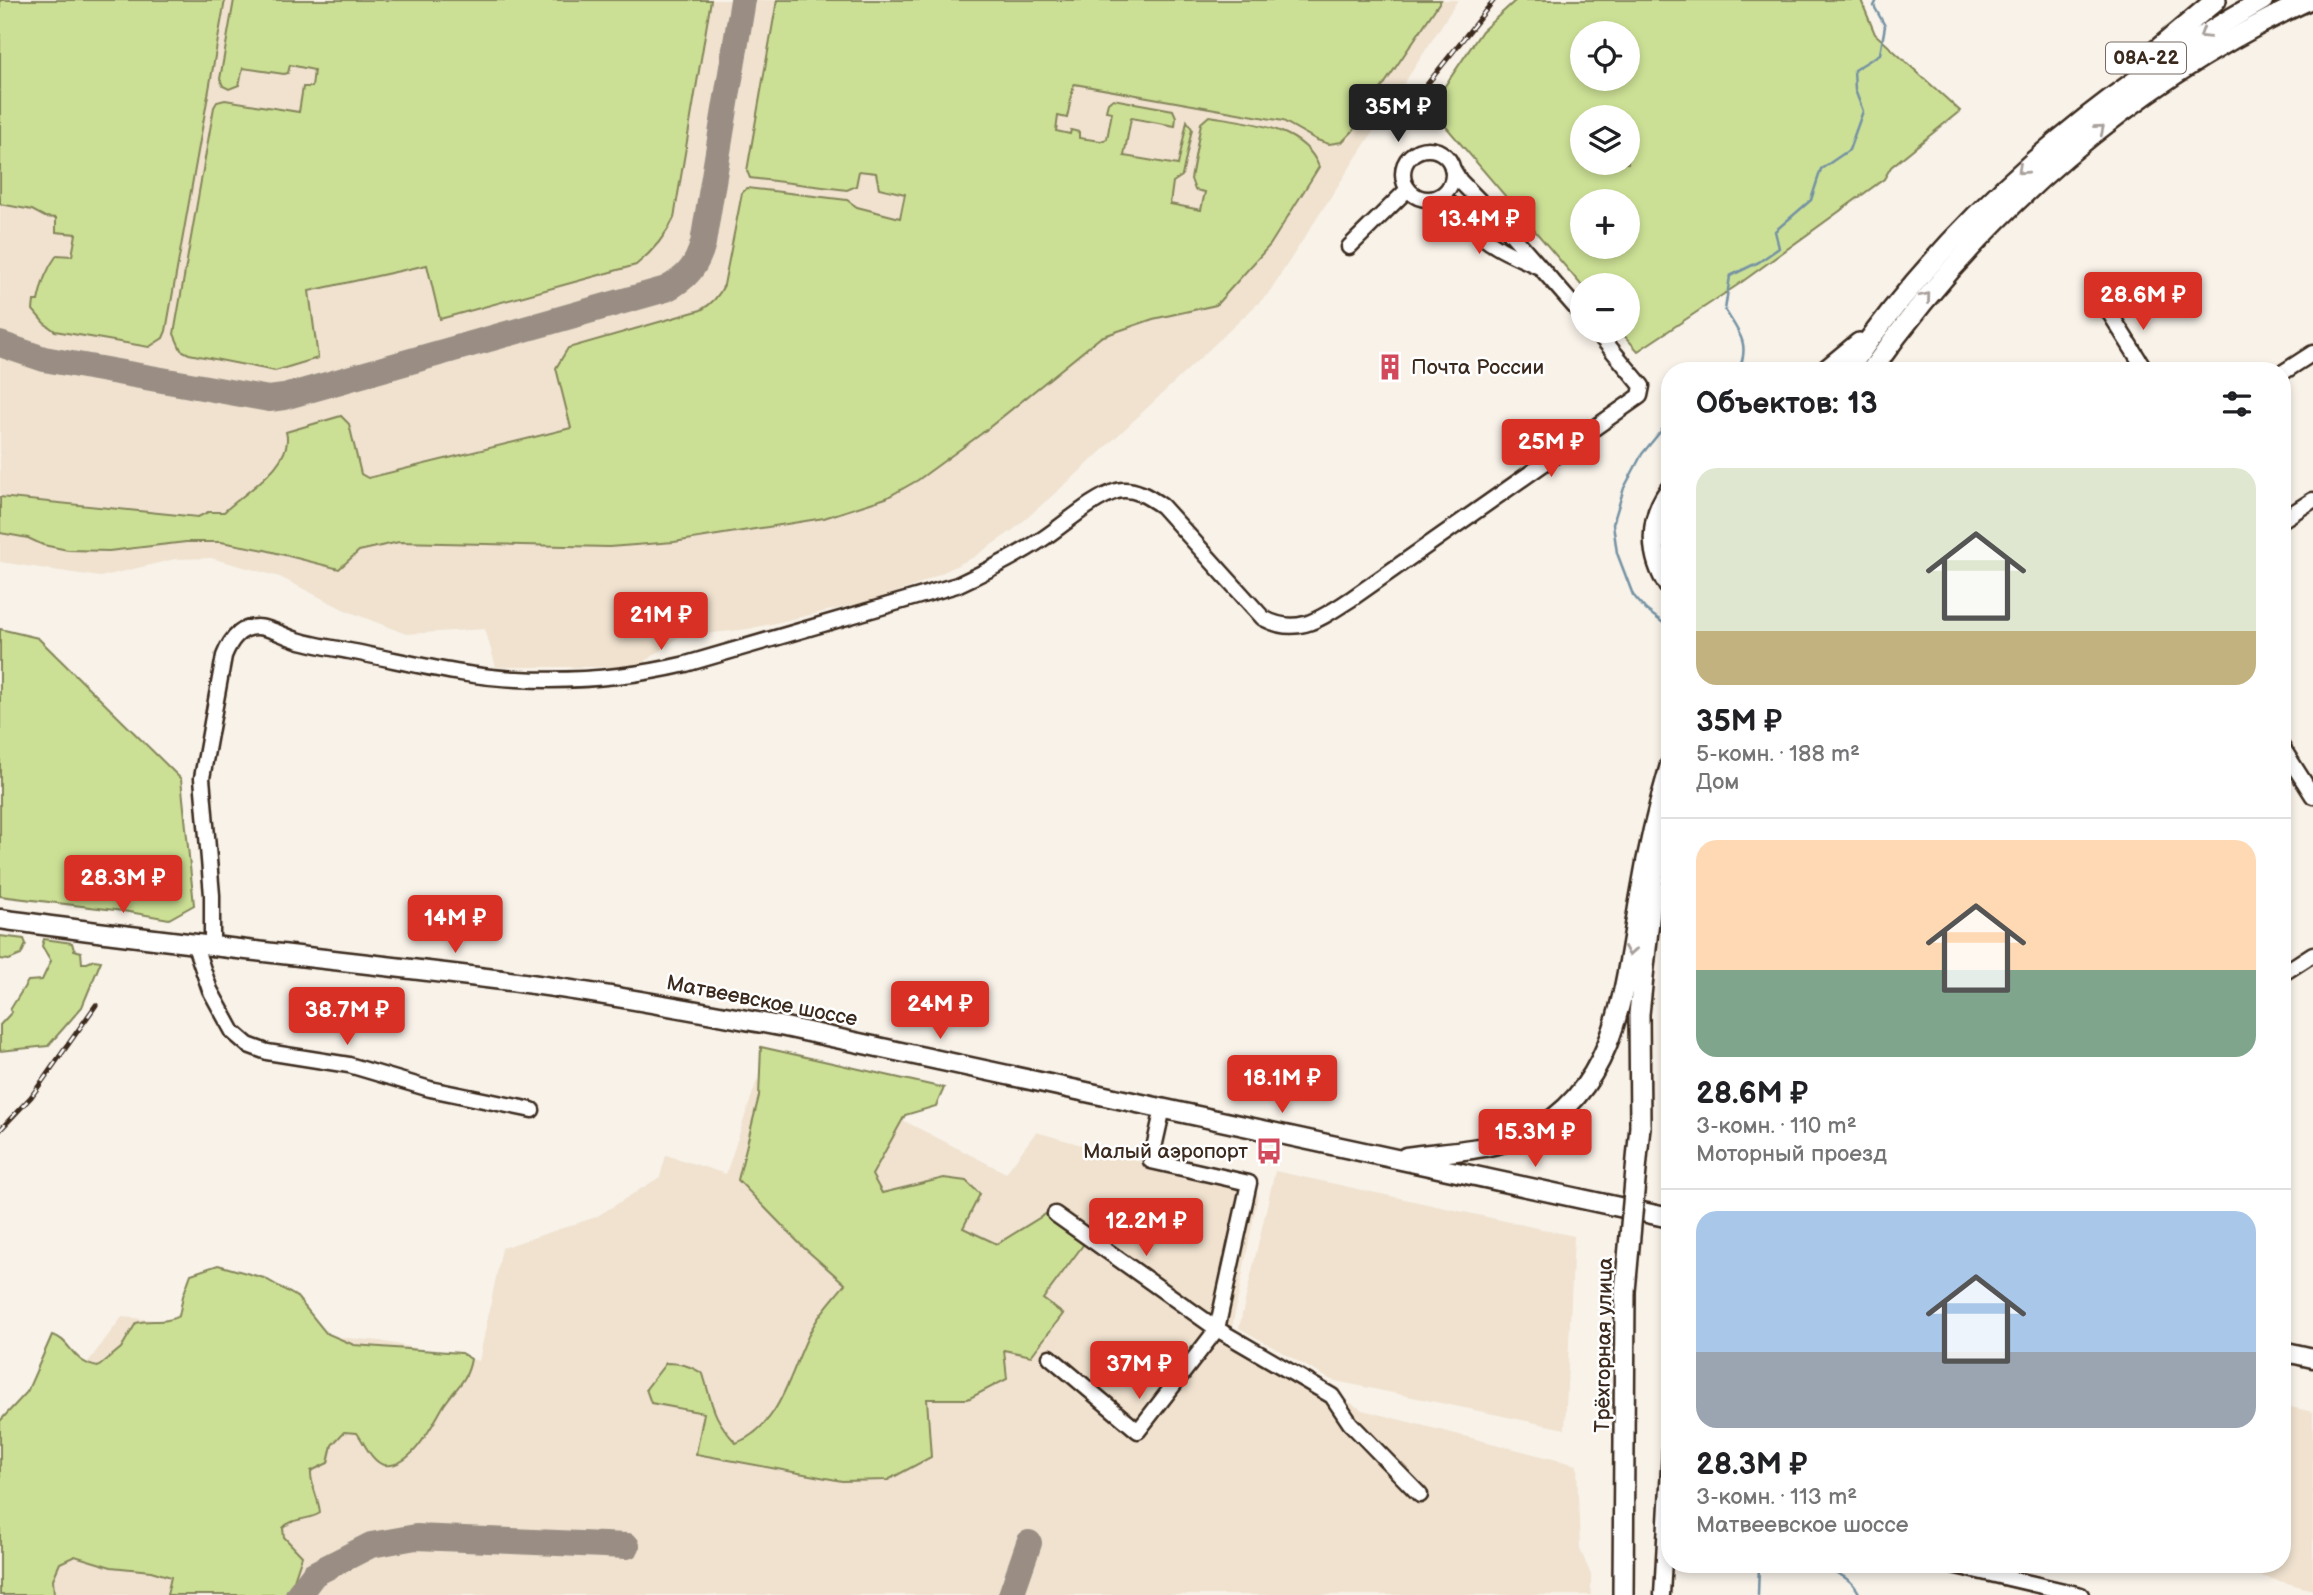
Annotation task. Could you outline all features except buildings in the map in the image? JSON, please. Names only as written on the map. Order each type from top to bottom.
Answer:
[{"type":"highway","name":"08А-22","points":[[2080,121],[2166,40],[2216,0]]},
{"type":"highway","points":[[1853,362],[1874,331],[1928,267],[2009,182],[2080,121],[2167,58],[2263,0]]},
{"type":"highway","points":[[1877,362],[1929,293],[1993,225],[2048,173],[2110,121],[2164,81],[2204,56],[2289,9],[2310,1]]},
{"type":"highway","points":[[1892,362],[1903,325]]},
{"type":"highway","points":[[1835,362],[1874,331]]},
{"type":"highway","points":[[1661,508],[1656,518],[1653,542],[1661,570]]},
{"type":"highway","points":[[1640,1096],[1639,1014],[1661,835]]},
{"type":"highway","points":[[1640,1096],[1661,925]]},
{"type":"highway","name":"Трёхгорная улица","points":[[1623,1595],[1625,1291],[1640,1126],[1640,1096]]},
{"type":"main road","points":[[1392,1158],[1511,1141],[1533,1132],[1555,1117],[1577,1097],[1591,1079],[1613,1032],[1651,829],[1661,795]]},
{"type":"main road","name":"Матвеевское шоссе","points":[[0,919],[203,947],[488,978],[785,1027],[1661,1216]]},
{"type":"main road","points":[[2291,1353],[2313,1358]]},
{"type":"street","points":[[1544,270],[1504,253],[1477,233],[1453,204],[1438,197],[1422,198],[1408,189],[1403,174],[1404,166],[1413,153],[1428,149],[1443,154],[1460,181],[1471,190],[1544,270],[1570,300]]},
{"type":"street","points":[[1438,197],[1451,185],[1452,168]]},
{"type":"street","points":[[1349,247],[1408,189]]},
{"type":"street","points":[[2109,312],[2140,362]]},
{"type":"street","points":[[532,1110],[430,1089],[349,1065],[267,1052],[248,1045],[233,1032],[211,990],[203,947],[212,895],[202,778],[224,656],[237,634],[248,627],[260,627],[298,640],[348,651],[473,674],[516,679],[620,676],[654,672],[957,585],[997,566],[1041,540],[1101,498],[1118,491],[1133,491],[1148,496],[1162,506],[1263,618],[1277,625],[1292,627],[1323,618],[1640,396],[1642,386],[1606,343]]},
{"type":"street","points":[[2291,367],[2313,353]]},
{"type":"street","points":[[2291,514],[2313,500]]},
{"type":"street","points":[[2291,762],[2313,796]]},
{"type":"street","points":[[2291,968],[2313,954]]},
{"type":"street","points":[[1050,1357],[1138,1431],[1217,1329],[1249,1183],[1151,1161],[1163,1108]]},
{"type":"street","points":[[1055,1214],[1217,1329],[1332,1396],[1350,1423],[1420,1495]]},
{"type":"street","points":[[1662,1595],[1664,1573]]},
{"type":"street","points":[[1987,1573],[2081,1595]]},
{"type":"shaded area","points":[[0,0],[1458,0],[1268,294],[1077,474],[1013,530],[974,557],[915,586],[867,602],[748,629],[679,637],[637,667],[496,667],[485,629],[406,634],[345,610],[280,577],[211,558],[175,559],[100,577],[0,562]]},
{"type":"shaded area","name":"Малый аэропорт","points":[[757,1080],[865,1101],[1006,1173],[1036,1132],[1258,1195],[1232,1328],[1362,1410],[1577,1465],[1580,1549],[1591,1575],[1591,1595],[0,1595],[0,1479],[122,1317],[380,1341],[479,1361],[502,1248],[596,1217],[660,1177],[666,1155],[726,1174]]},
{"type":"shaded area","points":[[1275,1171],[1574,1236],[1565,1429],[1331,1380],[1239,1328]]},
{"type":"shaded area","points":[[2291,1407],[2313,1412],[2313,1590],[2250,1573],[2291,1573]]},
{"type":"green space","points":[[0,0],[225,0],[166,331],[163,338],[149,347],[55,331],[33,310],[34,301],[38,301],[45,277],[57,255],[72,256],[76,234],[56,232],[56,218],[0,204]]},
{"type":"green space","points":[[234,0],[711,0],[674,218],[667,232],[636,265],[440,319],[427,265],[309,291],[318,358],[275,371],[189,354],[181,350],[174,334],[214,107],[217,102],[225,100],[299,112],[303,87],[312,87],[314,70],[290,65],[288,73],[284,74],[243,68],[239,85],[229,89],[223,86],[220,79]]},
{"type":"green space","points":[[777,0],[1441,0],[1352,132],[1342,142],[1329,144],[1317,140],[1283,121],[1074,84],[1067,118],[1058,116],[1056,131],[1070,134],[1071,130],[1079,132],[1079,138],[1101,141],[1107,139],[1112,112],[1106,111],[1108,103],[1113,99],[1173,110],[1176,117],[1175,126],[1131,118],[1124,156],[1178,165],[1187,121],[1192,129],[1182,176],[1173,182],[1170,204],[1201,210],[1205,192],[1195,190],[1191,179],[1201,123],[1209,116],[1256,124],[1287,134],[1311,153],[1319,167],[1270,245],[1216,305],[1153,319],[1101,337],[981,434],[918,480],[886,498],[824,518],[674,542],[609,547],[399,542],[359,551],[339,569],[221,542],[186,542],[109,551],[68,550],[0,533],[0,497],[198,517],[208,512],[224,512],[276,466],[287,444],[286,432],[341,416],[349,424],[361,474],[368,478],[571,428],[556,368],[568,348],[701,310],[712,302],[724,285],[742,193],[747,188],[847,200],[857,207],[900,218],[905,194],[879,188],[876,173],[859,171],[856,186],[847,190],[750,178],[747,171]]},
{"type":"green space","points":[[1516,0],[1861,0],[1875,34],[1960,111],[1891,167],[1884,179],[1739,284],[1638,351],[1631,343],[1640,343],[1640,273],[1571,273],[1430,108],[1482,31]]},
{"type":"green space","points":[[0,629],[38,638],[181,779],[194,905],[169,919],[0,896]]},
{"type":"green space","points":[[0,936],[24,939],[26,944],[21,955],[9,960],[0,959]]},
{"type":"green space","points":[[44,939],[72,943],[74,950],[81,952],[82,963],[101,961],[82,1007],[48,1046],[0,1051],[0,1025],[12,1012],[10,1010],[28,981],[42,980],[51,961],[42,946]]},
{"type":"green space","points":[[761,1047],[944,1088],[936,1106],[905,1115],[872,1175],[882,1193],[944,1178],[966,1181],[980,1194],[963,1228],[997,1244],[1049,1212],[1086,1241],[1043,1299],[1063,1314],[1031,1356],[1004,1350],[1007,1379],[968,1399],[927,1399],[931,1457],[888,1480],[842,1481],[696,1454],[704,1413],[651,1403],[646,1389],[666,1363],[699,1371],[703,1374],[718,1418],[736,1443],[766,1422],[785,1391],[815,1323],[845,1284],[802,1246],[738,1180],[759,1096]]},
{"type":"green space","points":[[218,1265],[264,1278],[297,1297],[326,1333],[354,1345],[461,1353],[471,1359],[467,1373],[420,1444],[404,1460],[395,1464],[380,1463],[357,1433],[344,1432],[332,1445],[328,1463],[311,1471],[320,1513],[291,1522],[283,1528],[284,1537],[302,1556],[289,1595],[167,1595],[171,1577],[151,1571],[111,1567],[75,1556],[60,1563],[53,1579],[54,1595],[0,1595],[0,1421],[27,1392],[52,1335],[63,1341],[76,1356],[98,1367],[121,1348],[136,1323],[168,1320],[179,1316],[191,1274]]},
{"type":"waterway","points":[[1742,362],[1742,339],[1725,310],[1730,276],[1759,262],[1779,248],[1775,231],[1811,200],[1821,169],[1849,150],[1863,111],[1855,90],[1854,70],[1880,54],[1885,26],[1874,6],[1877,0]]},
{"type":"waterway","points":[[1661,431],[1642,454],[1624,488],[1613,524],[1617,553],[1633,595],[1661,621]]},
{"type":"waterway","points":[[1758,1595],[1759,1573]]},
{"type":"waterway","points":[[1837,1573],[1847,1579],[1860,1595]]},
{"type":"taxiway","points":[[0,344],[44,359],[269,399],[666,289],[690,270],[703,243],[743,0]]},
{"type":"taxiway","points":[[298,1595],[314,1574],[371,1545],[416,1537],[627,1546]]},
{"type":"taxiway","points":[[1011,1595],[1029,1543]]},
{"type":"railway","points":[[1421,92],[1494,0]]},
{"type":"railway","points":[[0,1130],[31,1097],[96,1005]]},
{"type":"place","name":"Почта России","points":[[1390,367]]},
{"type":"place","name":"Малый аэропорт","points":[[1269,1151]]}]
